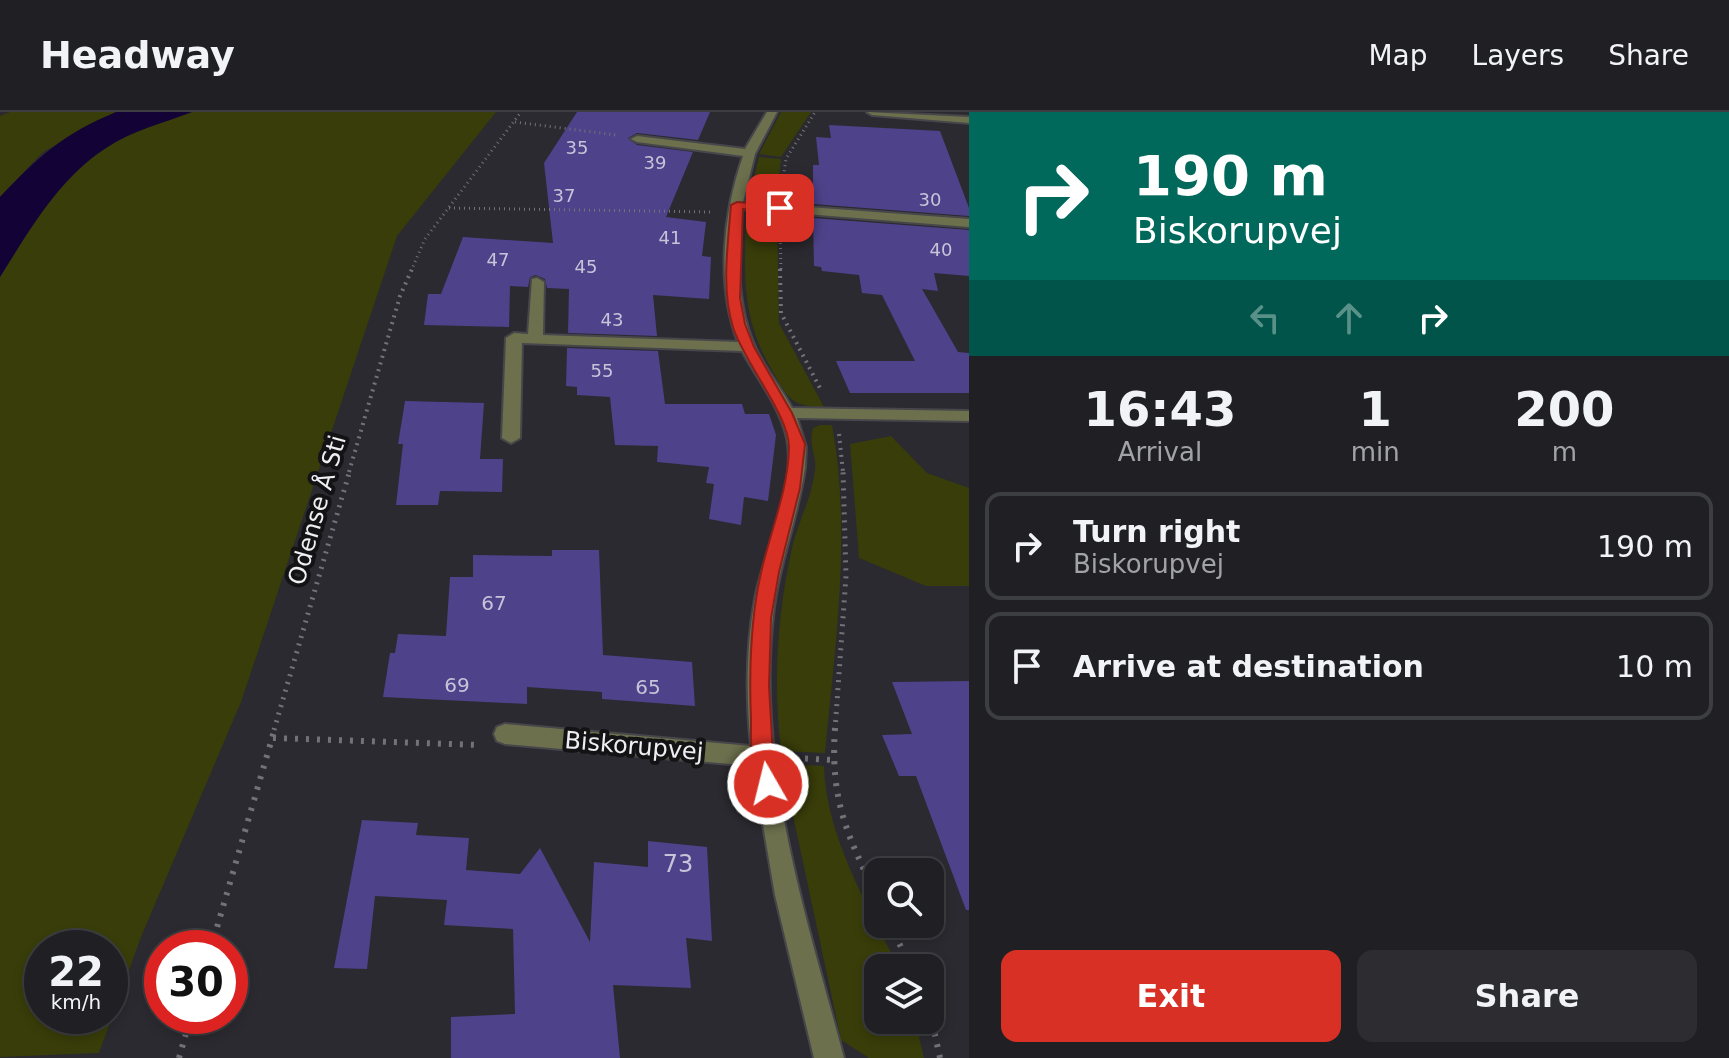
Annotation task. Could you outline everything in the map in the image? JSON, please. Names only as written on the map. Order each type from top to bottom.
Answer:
[{"type":"street","points":[[772,112],[749,153],[737,208],[734,298],[747,347],[785,413],[797,444],[792,488],[770,572],[762,618],[759,686],[763,757],[789,892],[829,1058]]},
{"type":"street","points":[[872,112],[969,120]]},
{"type":"street","points":[[637,139],[749,153]]},
{"type":"street","points":[[737,208],[780,208],[969,223]]},
{"type":"street","points":[[535,339],[537,282]]},
{"type":"street","points":[[511,438],[514,338],[747,347]]},
{"type":"street","points":[[785,413],[969,416]]},
{"type":"street","name":"Biskorupvej","points":[[505,734],[763,757]]},
{"type":"path","name":"Odense Å Sti","points":[[216,930],[400,296],[425,239],[521,112]]},
{"type":"path","points":[[815,112],[786,159],[780,208],[781,313],[834,414],[842,450],[846,576],[833,760],[836,797],[848,837],[864,870]]},
{"type":"path","points":[[514,122],[637,139]]},
{"type":"path","points":[[448,208],[737,208]]},
{"type":"path","points":[[273,738],[495,746],[505,734]]},
{"type":"path","points":[[763,757],[833,760]]},
{"type":"path","points":[[179,1058],[186,1034]]},
{"type":"path","points":[[935,1034],[940,1058]]},
{"type":"green space","points":[[10,112],[116,112],[43,152],[0,197],[0,116]]},
{"type":"green space","points":[[192,112],[496,112],[397,236],[241,702],[128,973],[128,930],[24,930],[24,1034],[106,1034],[99,1053],[0,1057],[0,277],[46,206],[74,174],[106,148]]},
{"type":"green space","points":[[781,112],[811,112],[781,157],[759,154]]},
{"type":"green space","points":[[759,157],[781,159],[776,204],[759,203],[749,197]]},
{"type":"green space","points":[[755,212],[777,214],[779,323],[824,407],[797,403],[787,394],[755,334],[747,298],[745,261],[746,221]]},
{"type":"green space","points":[[832,425],[841,507],[840,589],[825,753],[781,751],[777,674],[783,599],[792,548],[813,480],[813,428]]},
{"type":"green space","points":[[891,436],[927,473],[969,488],[969,586],[926,586],[859,558],[850,444]]},
{"type":"green space","points":[[782,764],[824,766],[832,819],[864,900],[864,938],[884,938],[892,954],[864,954],[864,1034],[918,1034],[924,1058],[869,1058],[841,1040]]},
{"type":"shaded area","points":[[116,112],[192,112],[126,137],[89,160],[46,206],[0,277],[0,197],[53,147]]},
{"type":"building","points":[[577,112],[710,112],[698,140],[637,133],[628,138],[637,145],[693,152],[666,217],[706,222],[702,256],[711,257],[709,299],[653,295],[657,336],[568,333],[569,289],[547,288],[545,279],[536,275],[530,277],[528,287],[510,286],[509,327],[424,325],[428,294],[441,294],[463,237],[553,243],[544,163]]},
{"type":"building","points":[[829,125],[940,131],[969,208],[969,216],[813,204],[813,165],[819,165],[816,137],[831,138]]},
{"type":"building","points":[[813,218],[969,230],[969,276],[934,273],[938,291],[922,289],[958,352],[969,353],[969,393],[850,393],[836,361],[915,361],[882,295],[862,293],[859,275],[822,271],[821,267],[814,266]]},
{"type":"building","points":[[567,348],[658,351],[665,404],[742,404],[745,414],[769,414],[776,435],[768,501],[744,497],[741,525],[709,519],[714,484],[706,483],[709,467],[657,462],[658,446],[615,445],[610,397],[577,395],[577,387],[566,386]]},
{"type":"building","points":[[405,401],[484,403],[480,459],[503,459],[502,492],[440,491],[438,505],[396,505],[403,444],[398,444]]},
{"type":"building","points":[[552,550],[599,550],[603,655],[692,662],[695,706],[602,699],[602,692],[527,687],[527,704],[383,697],[390,653],[395,653],[398,634],[446,636],[450,577],[473,577],[473,555],[552,556]]},
{"type":"building","points":[[969,681],[969,910],[966,910],[916,776],[899,776],[882,735],[912,734],[892,682]]},
{"type":"building","points":[[362,820],[418,823],[416,835],[469,838],[466,870],[520,874],[540,848],[590,942],[594,862],[648,867],[648,841],[707,847],[712,941],[686,938],[691,988],[613,985],[620,1058],[451,1058],[451,1017],[515,1014],[513,929],[444,925],[447,900],[375,896],[367,969],[334,968]]},
{"type":"route","points":[[768,784],[763,757],[759,686],[762,618],[770,572],[792,488],[797,444],[785,413],[747,347],[739,324],[734,298],[734,250],[737,205],[780,208]]}]
